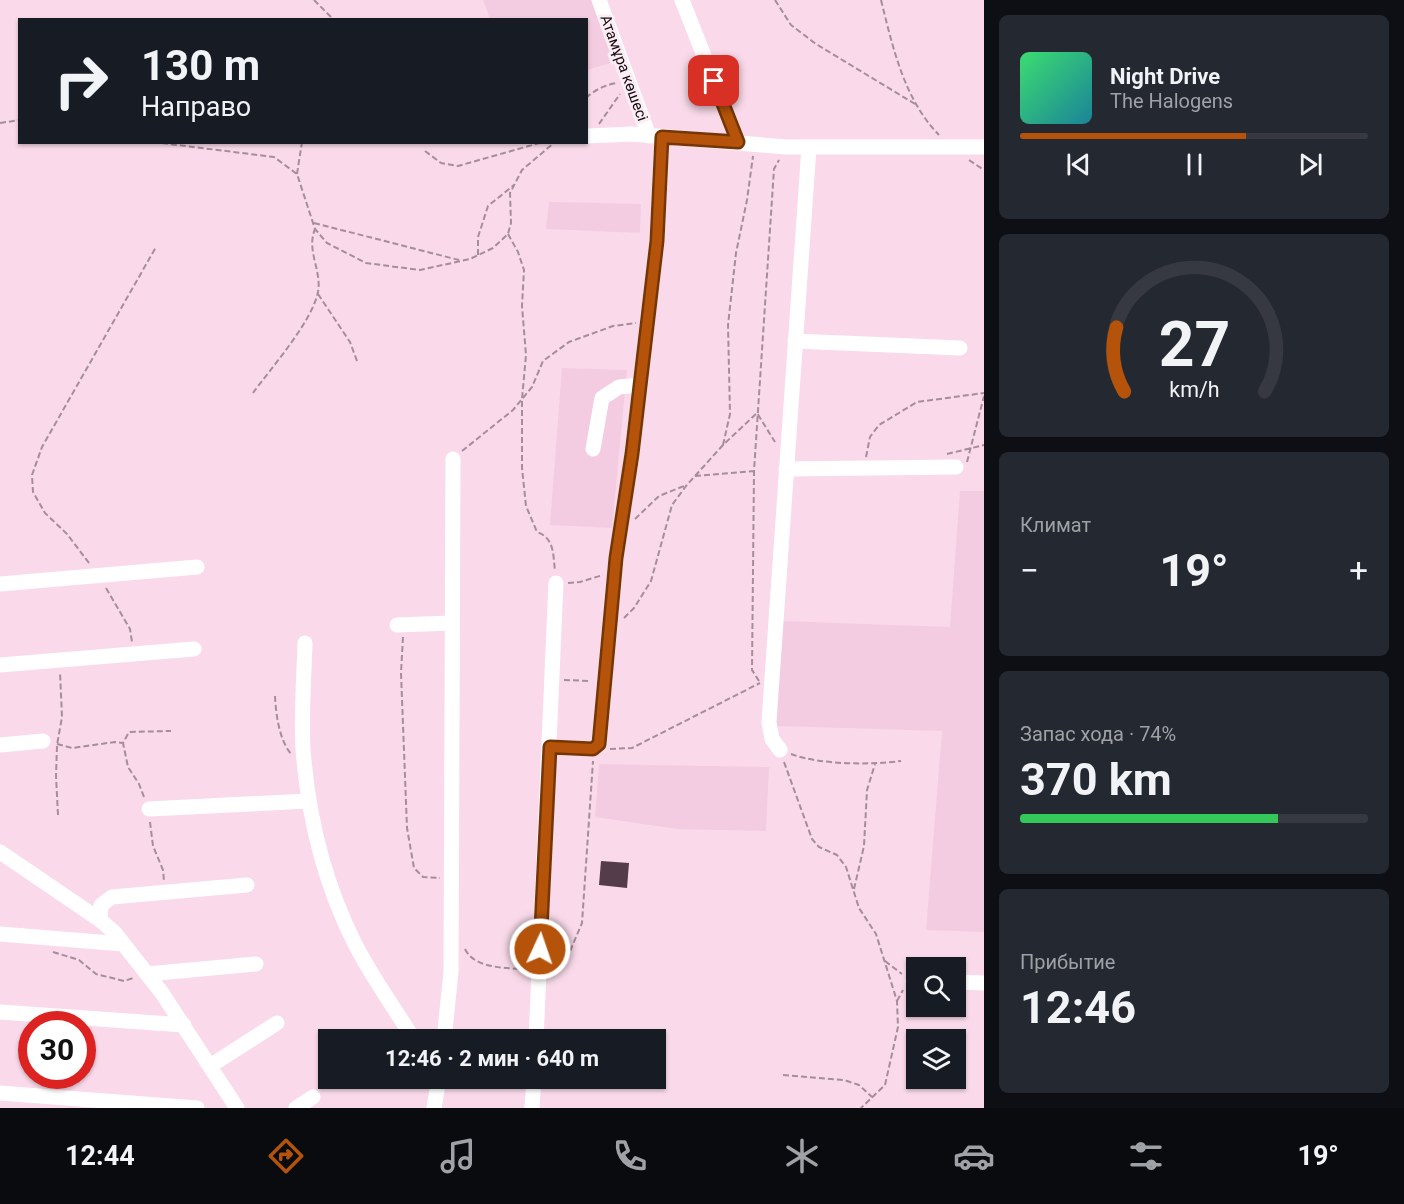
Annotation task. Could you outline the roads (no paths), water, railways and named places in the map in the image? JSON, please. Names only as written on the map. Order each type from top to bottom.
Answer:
[{"type":"street","name":"Атамұра көшесі","points":[[599,0],[630,82],[656,136]]},
{"type":"street","points":[[681,0],[738,142]]},
{"type":"street","points":[[588,136],[613,133],[786,147],[984,147]]},
{"type":"street","points":[[550,747],[593,749],[599,744],[615,572],[632,454],[657,241],[656,136]]},
{"type":"street","points":[[780,750],[772,739],[766,680],[786,465],[809,147]]},
{"type":"street","points":[[795,341],[960,348]]},
{"type":"street","points":[[593,449],[602,398],[619,387],[640,385]]},
{"type":"street","points":[[445,1029],[451,972],[453,459]]},
{"type":"street","points":[[786,465],[864,469],[956,468]]},
{"type":"street","points":[[0,584],[197,567]]},
{"type":"street","points":[[537,1029],[556,583]]},
{"type":"street","points":[[401,625],[452,623]]},
{"type":"street","points":[[305,644],[303,746],[308,801],[337,906],[355,944],[407,1029]]},
{"type":"street","points":[[0,665],[194,649]]},
{"type":"street","points":[[0,745],[50,742]]},
{"type":"street","points":[[149,809],[308,801]]},
{"type":"street","points":[[0,852],[100,920],[123,944],[184,1024],[237,1108]]},
{"type":"street","points":[[100,920],[101,905],[112,897],[246,885]]},
{"type":"street","points":[[0,934],[123,944]]},
{"type":"street","points":[[147,974],[256,964]]},
{"type":"street","points":[[966,982],[984,983]]},
{"type":"street","points":[[0,1012],[184,1024]]},
{"type":"street","points":[[210,1066],[277,1023]]},
{"type":"street","points":[[434,1108],[437,1089]]},
{"type":"street","points":[[532,1108],[533,1089]]},
{"type":"street","points":[[0,1093],[197,1108]]},
{"type":"street","points":[[296,1108],[313,1097]]}]
